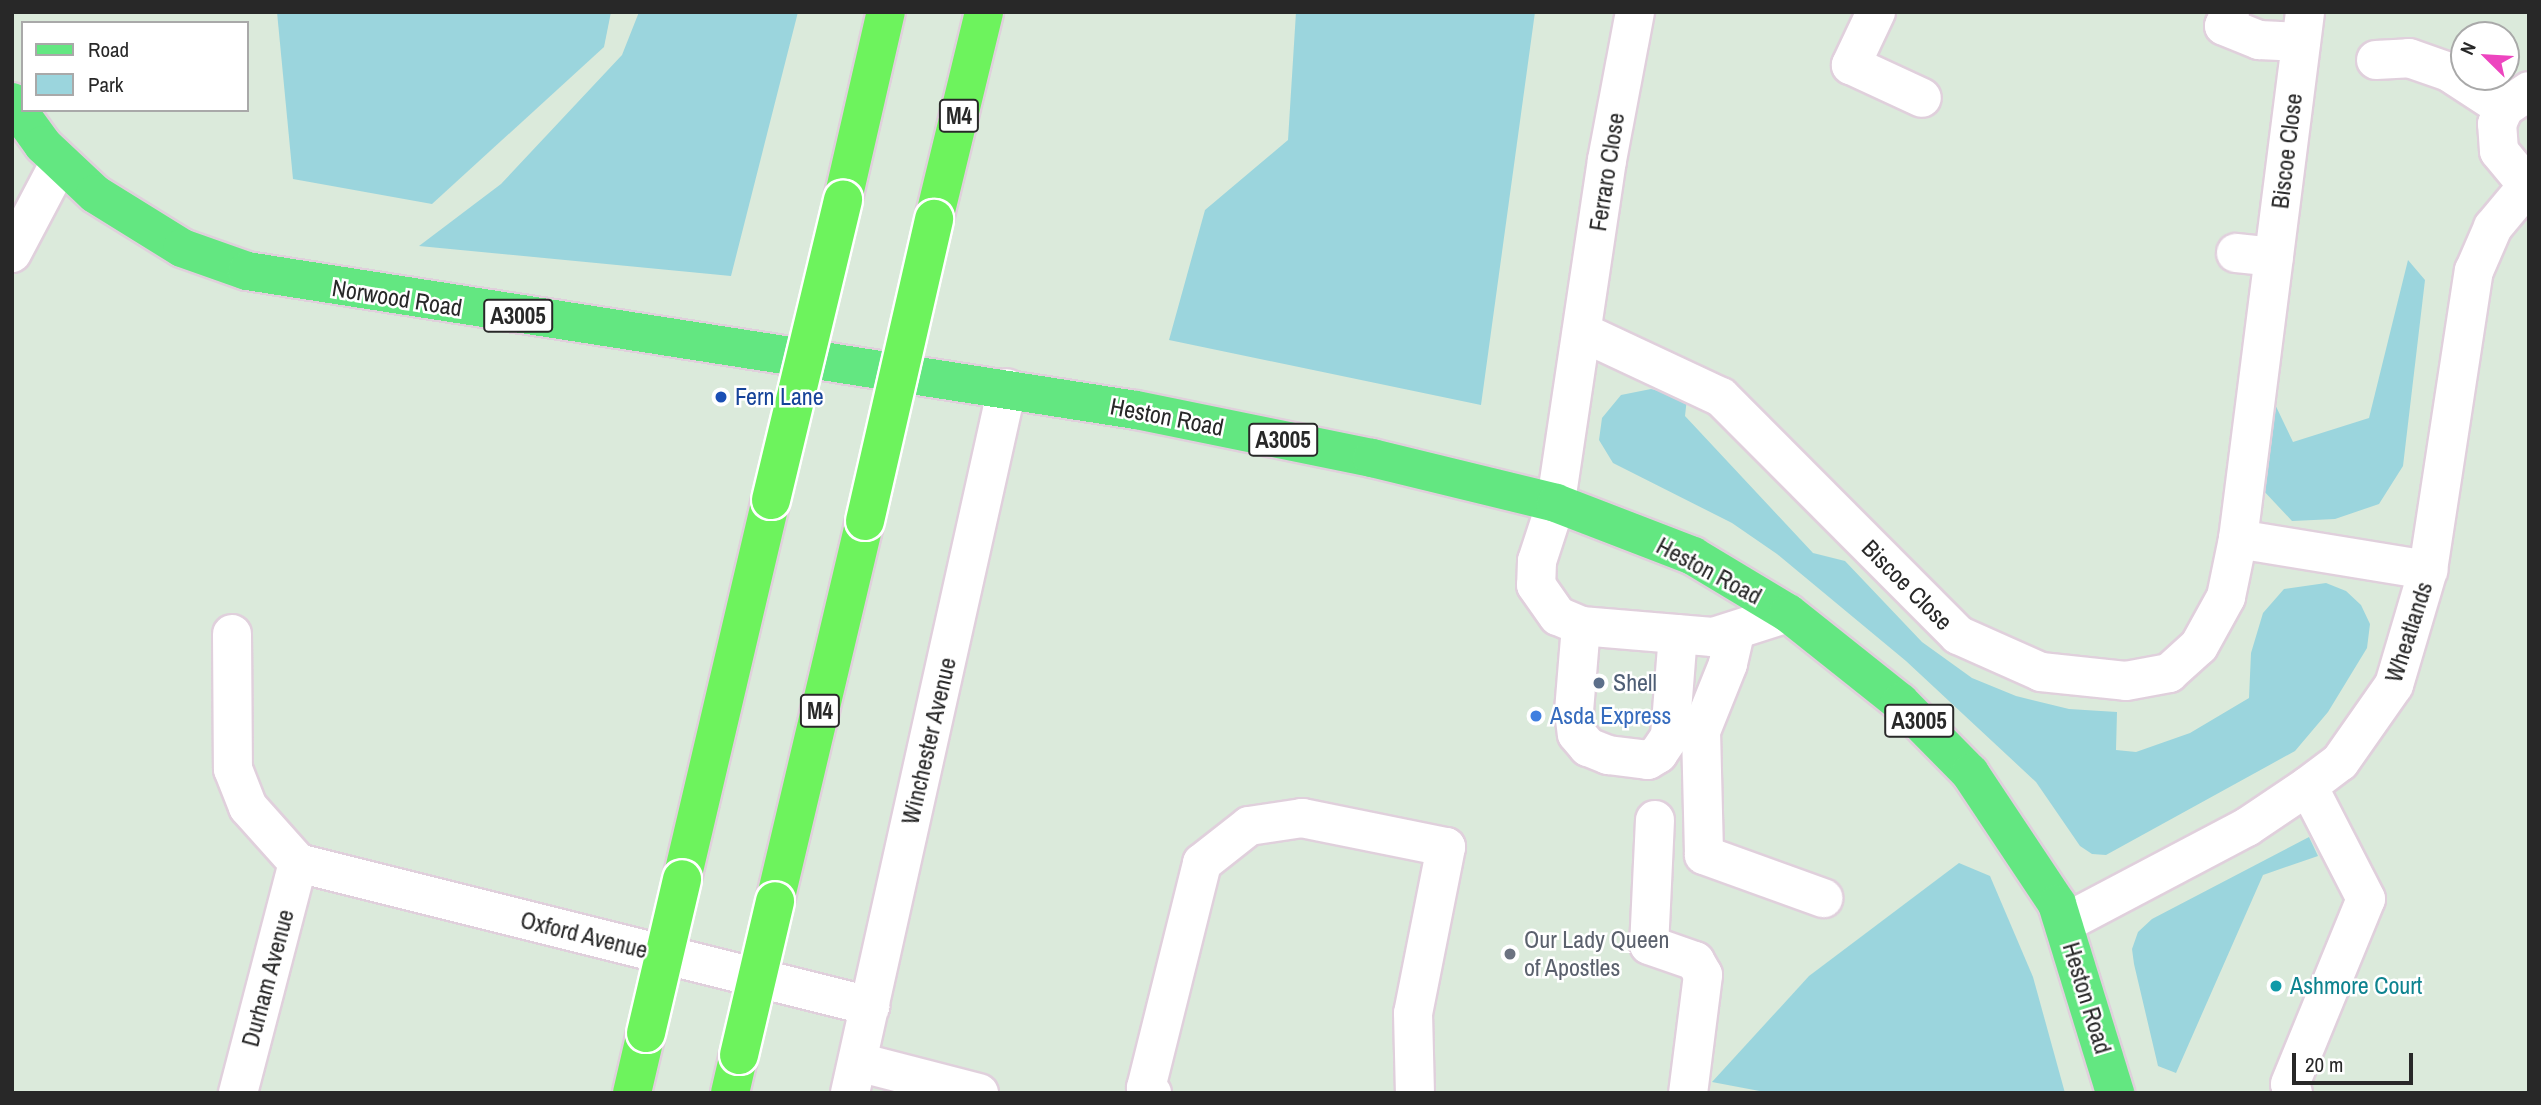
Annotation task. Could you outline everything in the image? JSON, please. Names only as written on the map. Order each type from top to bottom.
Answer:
[{"type":"highway","points":[[632,1093],[886,12]]},
{"type":"highway","name":"M4","points":[[730,1093],[984,12]]},
{"type":"main road","name":"Norwood Road","points":[[12,102],[60,162],[95,194],[182,248],[271,277],[1007,388]]},
{"type":"main road","name":"Heston Road","points":[[1007,388],[1372,458],[1556,503],[1693,556],[1788,613],[1900,702],[1970,773],[2034,864],[2064,923],[2115,1093]]},
{"type":"street","name":"Ferraro Close","points":[[1581,626],[1558,616],[1536,585],[1537,561],[1556,503],[1636,12]]},
{"type":"street","points":[[1876,12],[1851,65],[1922,98]]},
{"type":"street","points":[[2230,12],[2224,26],[2259,40],[2303,27]]},
{"type":"street","name":"Biscoe Close","points":[[1582,332],[1721,397],[1958,635],[2040,672],[2126,681],[2169,673],[2199,646],[2226,597],[2238,539],[2303,27]]},
{"type":"street","points":[[2376,60],[2409,58],[2516,99]]},
{"type":"street","name":"Wheatlands","points":[[2064,923],[2247,827],[2308,786],[2340,762],[2395,685],[2428,570],[2474,271],[2493,227],[2528,185],[2499,151],[2497,124],[2516,99]]},
{"type":"street","points":[[12,253],[60,162]]},
{"type":"street","points":[[2236,253],[2274,257]]},
{"type":"street","name":"Winchester Avenue","points":[[854,1077],[1007,388]]},
{"type":"street","points":[[2238,539],[2428,570]]},
{"type":"street","points":[[1678,634],[1670,736],[1658,754],[1648,760],[1608,755],[1588,747],[1577,734],[1574,711],[1581,626],[1678,634],[1735,633],[1788,613]]},
{"type":"street","points":[[1735,633],[1728,664],[1701,731],[1704,855],[1823,898]]},
{"type":"street","points":[[232,634],[233,769],[248,807],[298,863]]},
{"type":"street","points":[[2293,1093],[2290,1084],[2366,899],[2308,786]]},
{"type":"street","points":[[1152,1093],[1146,1088],[1202,863],[1249,826],[1302,818],[1446,847],[1413,1013],[1415,1093]]},
{"type":"street","points":[[1655,820],[1649,945],[1695,961],[1703,975],[1688,1093]]},
{"type":"street","name":"Oxford Avenue","points":[[298,863],[870,1006]]},
{"type":"street","name":"Durham Avenue","points":[[238,1093],[298,863]]},
{"type":"street","points":[[854,1077],[979,1093]]},
{"type":"green space","points":[[277,12],[611,12],[604,47],[432,204],[293,179]]},
{"type":"green space","points":[[639,12],[798,12],[731,276],[419,246],[501,184],[622,55]]},
{"type":"green space","points":[[1296,12],[1535,12],[1481,405],[1169,340],[1205,210],[1288,140]]},
{"type":"green space","points":[[2408,260],[2425,280],[2403,466],[2379,504],[2335,519],[2292,521],[2261,488],[2272,398],[2293,442],[2369,418]]},
{"type":"green space","points":[[1651,389],[1687,398],[1685,416],[1813,553],[1845,561],[1922,642],[1972,678],[2016,696],[2069,709],[2117,712],[2116,750],[2136,752],[2190,733],[2249,698],[2251,653],[2263,613],[2284,589],[2326,583],[2346,591],[2361,605],[2370,624],[2367,648],[2328,712],[2295,751],[2106,855],[2092,854],[2080,846],[2036,782],[1906,661],[1777,554],[1732,523],[1613,463],[1599,440],[1602,418],[1621,395]]},
{"type":"green space","points":[[2309,837],[2318,856],[2263,875],[2176,1073],[2158,1066],[2134,964],[2132,949],[2138,932],[2152,919]]},
{"type":"green space","points":[[1959,863],[1990,876],[2033,977],[2065,1093],[1770,1093],[1712,1082],[1809,976]]},
{"type":"place","name":"Fern Lane","points":[[721,397]]},
{"type":"place","name":"Shell","points":[[1599,683]]},
{"type":"place","name":"Asda Express","points":[[1536,716]]},
{"type":"place","name":"Our Lady Queen of Apostles","points":[[1510,954]]},
{"type":"place","name":"Ashmore Court","points":[[2276,986]]}]
